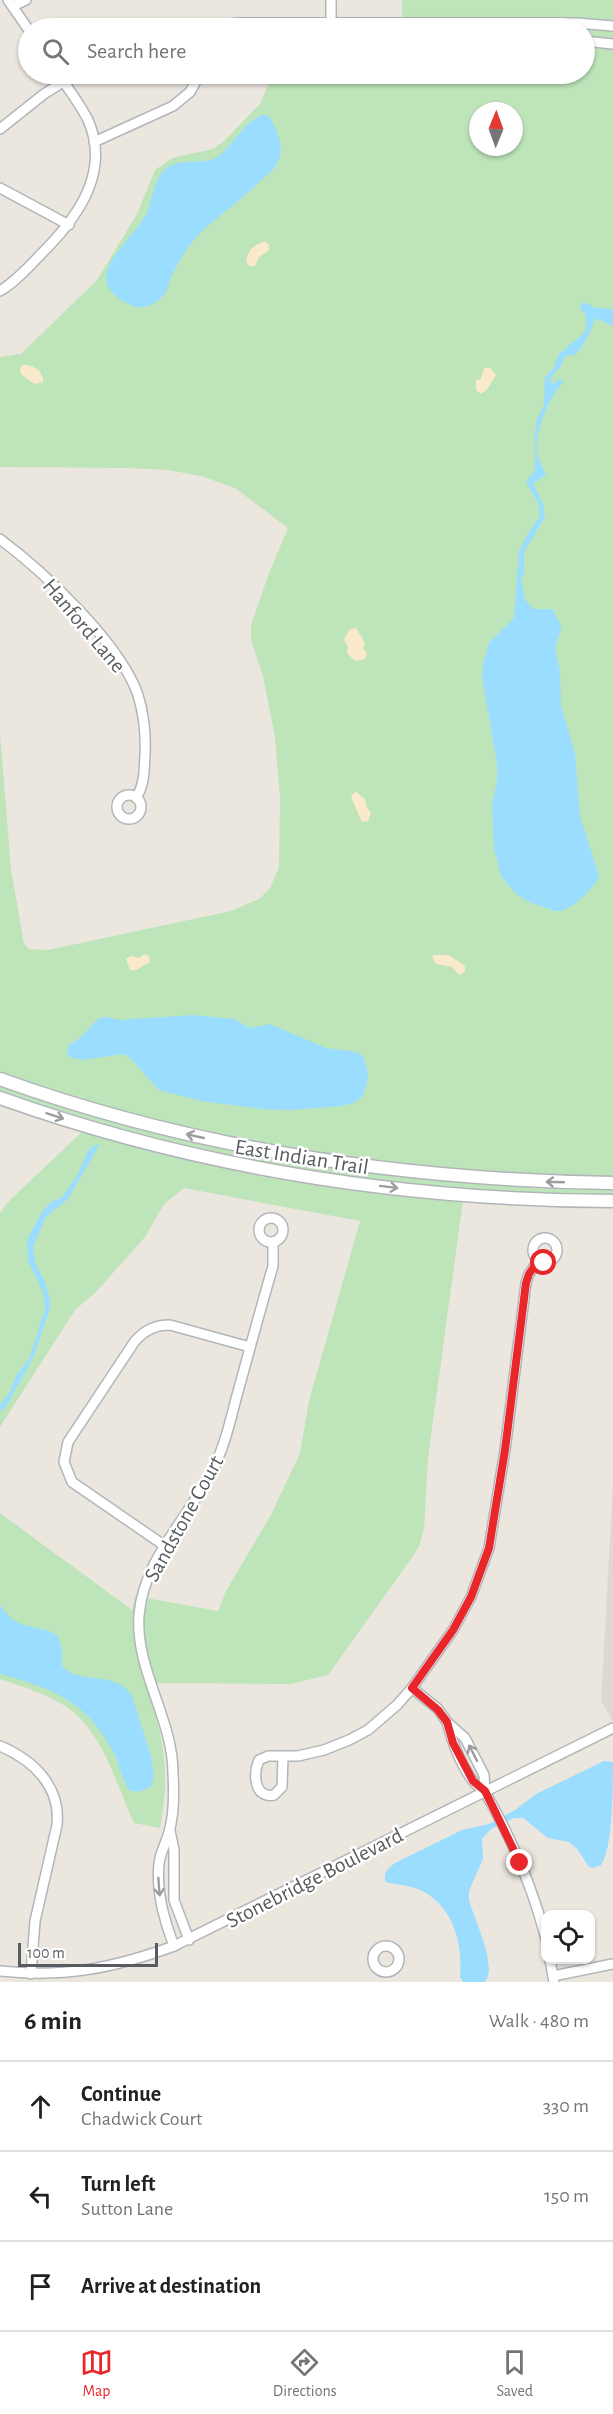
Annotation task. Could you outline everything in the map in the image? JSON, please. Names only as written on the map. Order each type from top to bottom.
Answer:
[{"type":"main road","name":"East Indian Trail","points":[[0,1079],[136,1121],[280,1154],[422,1173],[613,1184]]},
{"type":"main road","name":"East Indian Trail","points":[[0,1098],[151,1143],[276,1171],[432,1192],[535,1199],[613,1201]]},
{"type":"street","points":[[21,18],[11,3],[26,0]]},
{"type":"street","points":[[331,0],[331,18]]},
{"type":"street","points":[[595,25],[613,26]]},
{"type":"street","points":[[595,42],[613,44]]},
{"type":"street","points":[[0,129],[53,84]]},
{"type":"street","points":[[0,291],[14,283],[69,225],[79,211],[91,181],[94,142],[87,119],[65,84]]},
{"type":"street","points":[[94,142],[173,106],[190,92],[194,84]]},
{"type":"street","points":[[0,188],[69,225]]},
{"type":"street","name":"Hanford Lane","points":[[0,539],[34,566],[74,605],[116,657],[132,682],[142,709],[146,732],[144,778],[136,798]]},
{"type":"street","name":"Sandstone Court","points":[[189,1940],[174,1900],[174,1850],[170,1831],[173,1774],[170,1741],[144,1659],[139,1624],[141,1602],[148,1577],[165,1546],[203,1490],[219,1458],[273,1266],[273,1242]]},
{"type":"street","points":[[283,1757],[282,1787],[274,1795],[265,1796],[260,1793],[256,1784],[259,1760],[268,1756],[283,1757],[324,1750],[359,1735],[379,1722],[412,1688],[453,1630],[471,1597],[489,1548],[503,1462],[526,1283],[538,1261]]},
{"type":"street","points":[[165,1546],[72,1482],[64,1462],[68,1442],[143,1332],[170,1325],[250,1347]]},
{"type":"street","points":[[412,1688],[438,1710],[447,1722],[453,1743],[473,1781],[485,1791],[530,1888],[541,1923]]},
{"type":"street","name":"Stonebridge Boulevard","points":[[0,1971],[31,1974],[86,1971],[122,1964],[174,1946],[613,1728]]},
{"type":"street","points":[[0,1746],[22,1757],[42,1775],[53,1793],[57,1811],[57,1826],[35,1922],[31,1974]]},
{"type":"street","name":"Sandstone Court","points":[[170,1831],[159,1861],[159,1892],[164,1917],[174,1946]]},
{"type":"street","points":[[551,1964],[554,1979],[613,1964]]},
{"type":"street","points":[[383,1982],[384,1971]]},
{"type":"shaded area","points":[[613,1483],[613,1720],[612,1720],[601,1701]]},
{"type":"green space","points":[[402,0],[613,0],[613,1177],[467,1171],[328,1157],[181,1128],[0,1073],[0,733],[11,869],[24,944],[29,949],[48,950],[231,911],[259,899],[270,888],[279,867],[280,798],[275,737],[263,676],[251,640],[251,625],[288,528],[235,488],[201,476],[168,470],[127,468],[0,467],[0,357],[21,354],[97,280],[137,214],[155,170],[172,158],[213,149],[224,141],[260,104],[269,84],[595,84],[595,18],[402,18]]},
{"type":"green space","points":[[0,1085],[74,1110],[150,1131],[302,1162],[457,1181],[613,1189],[613,1195],[475,1190],[383,1182],[291,1169],[184,1146],[91,1121],[0,1092]]},
{"type":"green space","points":[[84,1130],[231,1168],[463,1200],[428,1458],[424,1529],[419,1546],[328,1675],[291,1684],[145,1683],[164,1754],[165,1789],[160,1828],[134,1823],[108,1761],[91,1731],[80,1719],[68,1708],[52,1699],[0,1679],[0,1513],[132,1610],[135,1596],[218,1611],[226,1591],[271,1515],[300,1453],[309,1401],[360,1221],[184,1188],[164,1204],[145,1237],[95,1293],[75,1310],[0,1427],[0,1213],[9,1201]]},
{"type":"sand","points":[[265,241],[269,245],[269,250],[259,257],[255,266],[249,266],[246,262],[250,250]]},
{"type":"sand","points":[[23,365],[37,369],[42,375],[43,382],[34,384],[21,374],[20,369]]},
{"type":"sand","points":[[484,368],[490,368],[496,375],[481,394],[476,390],[476,380],[481,379]]},
{"type":"sand","points":[[356,628],[365,643],[363,648],[367,653],[365,659],[355,661],[347,653],[348,647],[344,640],[349,630]]},
{"type":"sand","points":[[355,791],[365,799],[371,813],[368,821],[362,822],[351,797]]},
{"type":"sand","points":[[145,954],[149,956],[150,962],[136,970],[130,970],[126,959],[131,956],[139,958]]},
{"type":"sand","points":[[449,955],[465,966],[465,972],[459,975],[452,967],[436,964],[432,957]]},
{"type":"water","points":[[263,115],[269,116],[280,143],[280,155],[274,168],[197,236],[179,262],[166,292],[158,300],[150,305],[138,307],[114,294],[107,284],[107,273],[111,261],[146,215],[162,173],[173,164],[207,161],[219,156],[248,124]]},
{"type":"water","points":[[584,302],[596,308],[613,309],[613,326],[595,318],[582,346],[575,355],[565,356],[561,366],[550,379],[552,384],[560,379],[564,381],[548,406],[537,438],[538,457],[546,475],[534,483],[534,486],[543,504],[545,517],[524,552],[524,572],[521,580],[525,600],[533,609],[552,609],[561,625],[555,648],[560,671],[561,706],[575,753],[580,817],[599,875],[597,881],[575,904],[562,911],[554,911],[529,902],[515,893],[501,876],[494,848],[492,805],[497,780],[497,764],[482,677],[489,643],[514,618],[519,552],[540,516],[538,503],[526,482],[535,470],[535,433],[537,419],[544,405],[545,377],[553,369],[559,354],[586,331],[586,315],[580,308]]},
{"type":"water","points":[[193,1015],[234,1019],[250,1028],[270,1024],[326,1048],[356,1052],[363,1056],[368,1072],[367,1084],[362,1097],[356,1102],[342,1106],[290,1110],[261,1109],[201,1101],[159,1090],[130,1058],[123,1054],[83,1060],[69,1057],[67,1053],[68,1045],[80,1038],[100,1018],[119,1020]]},
{"type":"water","points":[[100,1144],[68,1199],[46,1217],[33,1247],[35,1262],[45,1282],[50,1308],[33,1358],[7,1405],[0,1412],[0,1405],[10,1392],[16,1376],[29,1359],[45,1309],[43,1292],[28,1261],[27,1240],[43,1210],[50,1203],[62,1197],[77,1176],[88,1151]]},
{"type":"water","points":[[0,1605],[13,1620],[57,1635],[62,1648],[62,1666],[69,1672],[117,1683],[132,1696],[151,1756],[154,1776],[151,1787],[138,1792],[129,1790],[105,1737],[81,1710],[68,1700],[53,1692],[0,1674]]},
{"type":"water","points":[[604,1761],[613,1762],[613,1785],[608,1846],[601,1865],[589,1867],[578,1850],[569,1842],[548,1838],[523,1818],[514,1818],[491,1829],[482,1839],[483,1859],[469,1891],[469,1900],[484,1942],[489,1965],[488,1975],[485,1982],[463,1982],[460,1977],[460,1951],[457,1938],[447,1914],[440,1904],[418,1889],[386,1882],[387,1871],[395,1863],[462,1830],[489,1824],[515,1810],[536,1794]]},
{"type":"route","points":[[520,1863],[485,1791],[473,1781],[453,1743],[447,1722],[428,1700],[412,1688],[453,1630],[471,1597],[489,1548],[505,1450],[526,1283],[533,1266],[538,1261],[544,1263]]}]
